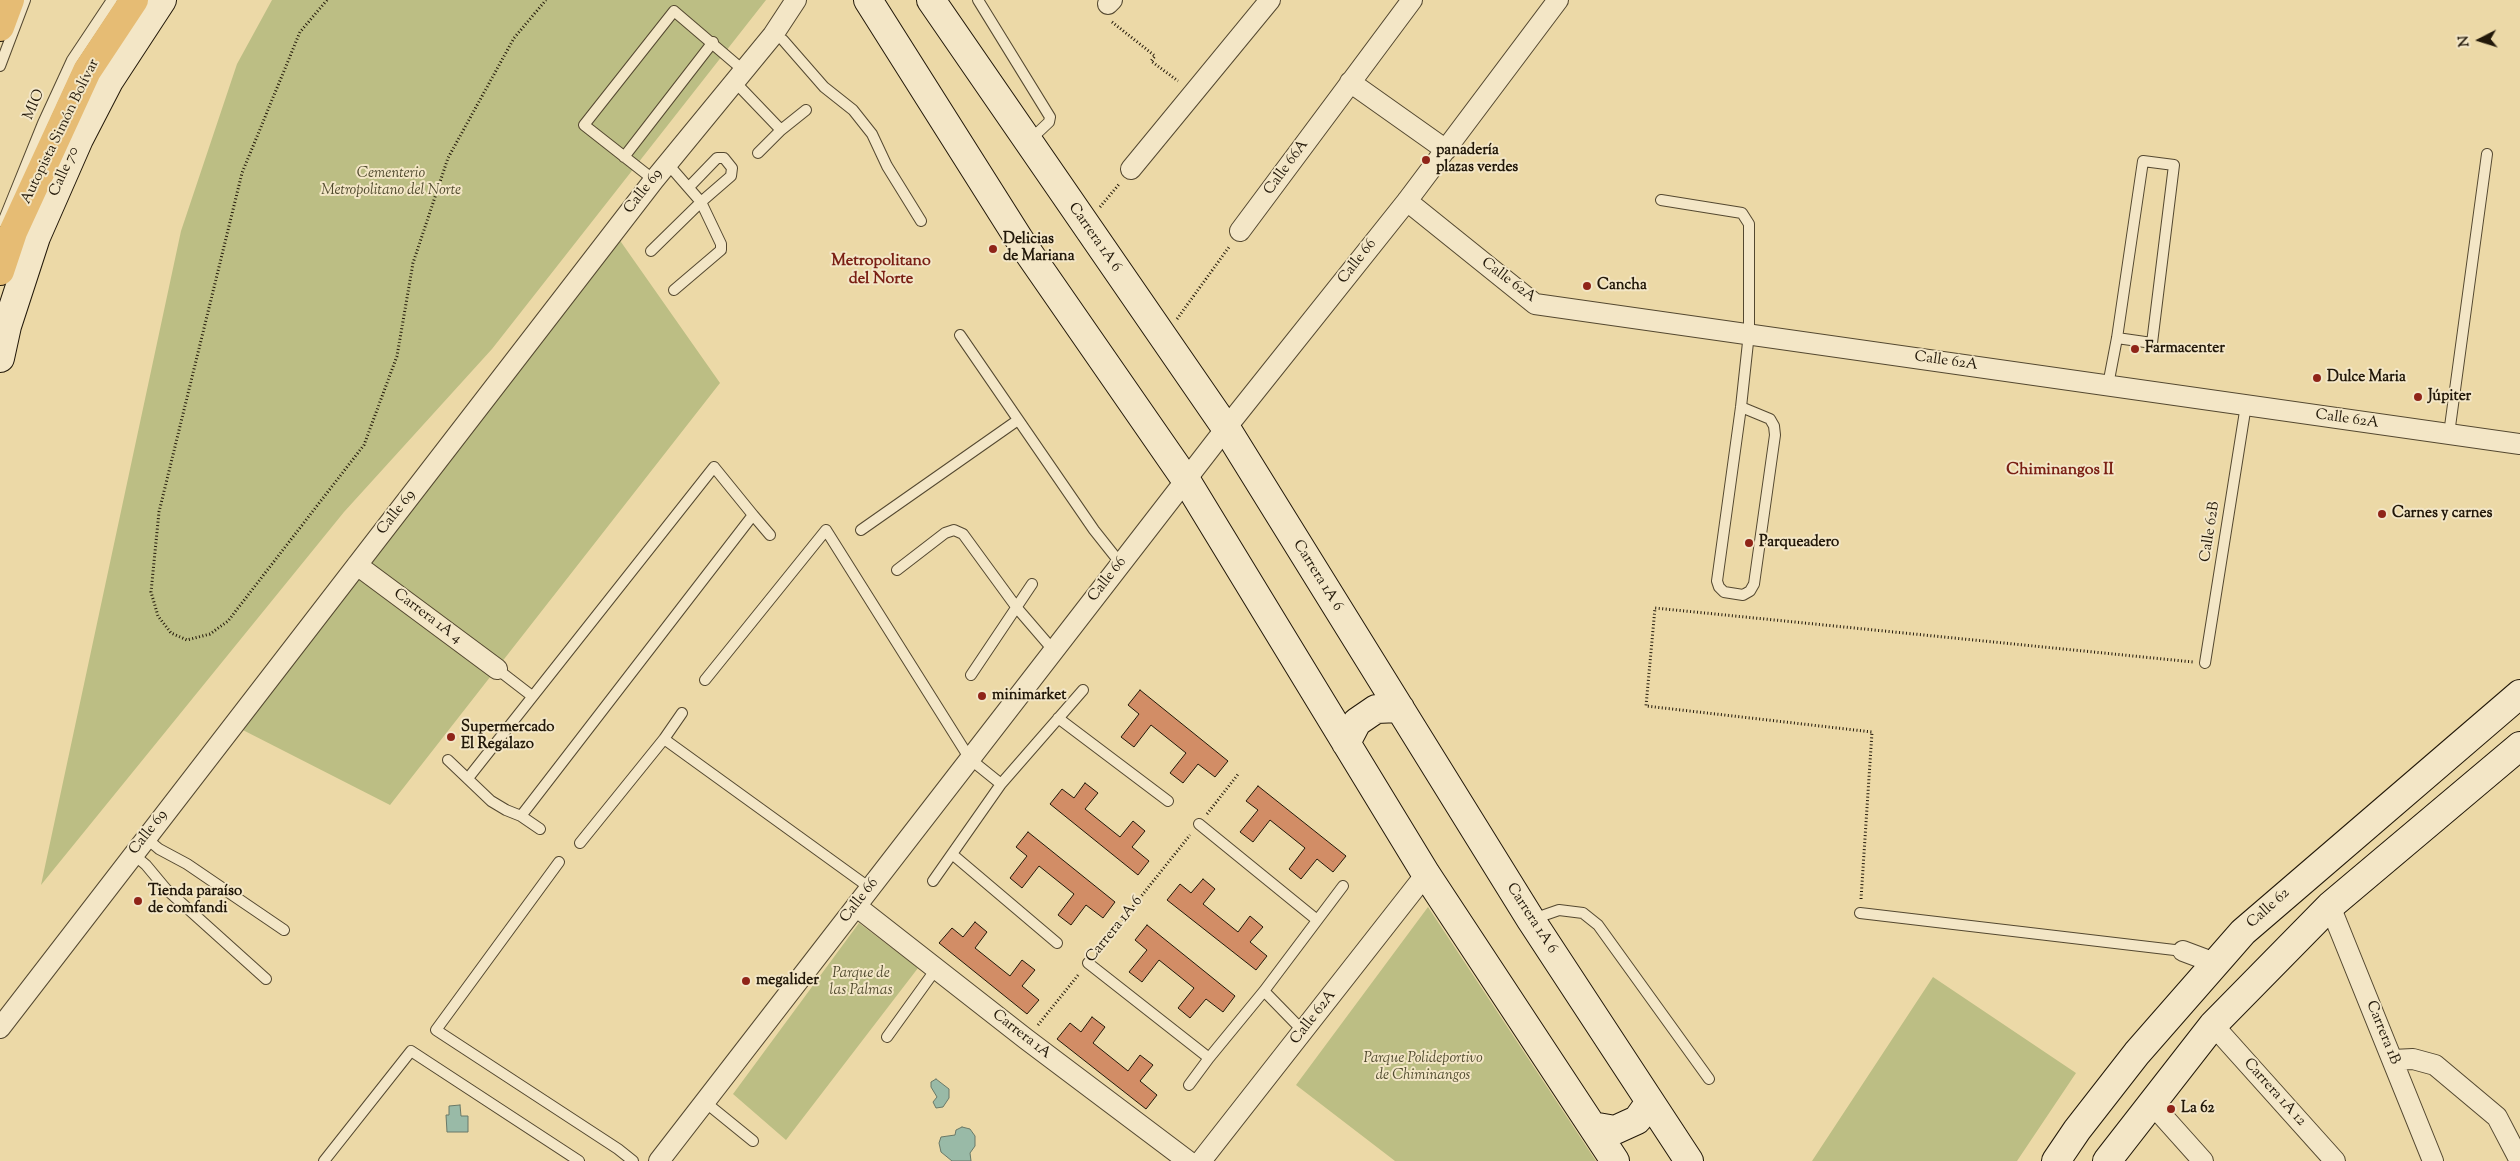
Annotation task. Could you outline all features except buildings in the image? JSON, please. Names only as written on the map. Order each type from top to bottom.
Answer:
[{"type":"highway","points":[[0,27],[10,0]]},
{"type":"highway","name":"Autopista Simón Bolívar","points":[[0,271],[13,232],[87,70],[134,0]]},
{"type":"street","name":"Calle 70","points":[[0,358],[7,326],[36,237],[80,139],[109,81],[162,0]]},
{"type":"street","name":"Calle 69","points":[[1,1026],[667,163],[739,76],[780,36],[796,0]]},
{"type":"street","points":[[868,0],[1019,239],[1186,480],[1426,874],[1615,1161]]},
{"type":"street","name":"Carrera 1A 6","points":[[931,0],[1027,142],[1226,428],[1531,920],[1690,1161]]},
{"type":"street","points":[[1132,169],[1270,0]]},
{"type":"street","name":"Calle 66A","points":[[1240,231],[1412,0]]},
{"type":"street","name":"Calle 66","points":[[659,1161],[1226,428],[1407,201],[1558,0]]},
{"type":"street","points":[[1350,82],[1446,150]]},
{"type":"street","name":"Calle 62A","points":[[1407,201],[1535,304],[2520,444]]},
{"type":"street","name":"Carrera 1A 4","points":[[357,564],[497,669]]},
{"type":"street","name":"Calle 62","points":[[2056,1161],[2077,1130],[2137,1053],[2243,932],[2520,694]]},
{"type":"street","points":[[1346,743],[1357,722],[1376,709],[1400,708]]},
{"type":"street","points":[[2107,1161],[2214,1025],[2330,906],[2520,746]]},
{"type":"street","name":"Calle 62A","points":[[1201,1161],[1426,874]]},
{"type":"street","name":"Carrera 1A","points":[[856,906],[1026,1039],[1188,1161]]},
{"type":"street","name":"Carrera 1B","points":[[2330,906],[2433,1161]]},
{"type":"street","points":[[2183,951],[2215,963]]},
{"type":"street","name":"Carrera 1A 12","points":[[2214,1025],[2335,1161]]},
{"type":"street","points":[[2393,1060],[2413,1059],[2435,1065],[2497,1118],[2520,1161]]},
{"type":"street","points":[[1592,1126],[1615,1130],[1637,1120],[1650,1102]]},
{"type":"street","points":[[2152,1104],[2203,1161]]},
{"type":"lane","points":[[0,66],[25,0]]},
{"type":"lane","name":"MIO","points":[[0,230],[43,123],[72,60],[112,0]]},
{"type":"lane","points":[[978,0],[1050,117],[1044,127],[1027,142]]},
{"type":"lane","points":[[654,180],[584,125],[674,11],[713,42],[781,130]]},
{"type":"lane","points":[[780,36],[824,87],[853,110],[872,134],[887,166],[921,222]]},
{"type":"lane","points":[[624,157],[713,42]]},
{"type":"lane","points":[[758,153],[781,130],[806,110]]},
{"type":"lane","points":[[2449,434],[2487,154]]},
{"type":"lane","points":[[651,252],[701,202],[731,176],[732,168],[724,158],[717,158],[690,186]]},
{"type":"lane","points":[[2108,385],[2117,338],[2143,161],[2174,165],[2152,343],[2117,338]]},
{"type":"lane","points":[[667,163],[690,186],[701,202],[721,244],[721,250],[674,290]]},
{"type":"lane","points":[[1661,200],[1742,213],[1748,224],[1750,239],[1749,333],[1741,407],[1717,581],[1719,588],[1724,592],[1744,595],[1750,591],[1754,584],[1775,435],[1774,426],[1770,419],[1741,407]]},
{"type":"lane","points":[[960,335],[1094,530],[1121,564]]},
{"type":"lane","name":"Calle 62B","points":[[2206,663],[2246,405]]},
{"type":"lane","points":[[861,530],[1018,420]]},
{"type":"lane","points":[[469,777],[714,467],[770,535]]},
{"type":"lane","points":[[521,816],[753,515]]},
{"type":"lane","points":[[705,680],[826,530],[970,758],[1001,784]]},
{"type":"lane","points":[[897,570],[945,533],[954,530],[963,534],[1017,608],[1054,651]]},
{"type":"lane","points":[[971,675],[1032,584]]},
{"type":"lane","points":[[497,669],[532,696]]},
{"type":"lane","points":[[933,881],[1001,784],[1083,690]]},
{"type":"lane","points":[[580,843],[664,739],[682,713]]},
{"type":"lane","points":[[1058,718],[1168,802]]},
{"type":"lane","points":[[664,739],[870,888]]},
{"type":"lane","points":[[448,760],[469,777],[491,801],[521,816],[540,829]]},
{"type":"lane","points":[[1199,824],[1317,920]]},
{"type":"lane","points":[[146,838],[158,849],[187,864],[284,930]]},
{"type":"lane","points":[[133,854],[146,865],[166,889],[266,979]]},
{"type":"lane","points":[[952,854],[1057,943]]},
{"type":"lane","points":[[559,862],[436,1030],[618,1149],[633,1161]]},
{"type":"lane","points":[[1189,1085],[1264,991],[1343,886]]},
{"type":"lane","points":[[1531,920],[1559,910],[1584,913],[1598,925],[1709,1079]]},
{"type":"lane","points":[[1860,913],[2183,951]]},
{"type":"lane","points":[[1088,963],[1209,1058]]},
{"type":"lane","points":[[887,1037],[936,969]]},
{"type":"lane","points":[[1264,991],[1304,1031]]},
{"type":"lane","points":[[324,1161],[411,1051],[579,1161]]},
{"type":"lane","points":[[705,1102],[752,1141]]},
{"type":"path","points":[[327,0],[300,32],[242,173],[159,512],[151,592],[158,616],[167,628],[171,633],[187,640],[210,634],[228,620],[364,445],[397,356],[412,264],[448,158],[514,38],[546,0]]},
{"type":"path","points":[[1108,7],[1155,56],[1151,61],[1194,93]]},
{"type":"path","points":[[1085,226],[1132,169]]},
{"type":"path","points":[[1164,337],[1240,231]]},
{"type":"path","points":[[1860,913],[1872,732],[1646,706],[1655,608],[2206,663]]},
{"type":"path","name":"Carrera 1A 6","points":[[1026,1039],[1239,773]]},
{"type":"green space","name":"Cementerio Metropolitano del Norte","points":[[272,0],[766,0],[492,349],[344,512],[41,885],[181,231],[237,64]]},
{"type":"green space","points":[[614,232],[720,383],[390,805],[233,725]]},
{"type":"green space","name":"Parque Polideportivo de Chiminangos","points":[[1428,907],[1596,1161],[1395,1161],[1296,1085]]},
{"type":"green space","name":"Parque de las Palmas","points":[[859,923],[918,968],[786,1140],[733,1094]]},
{"type":"green space","points":[[1933,977],[2076,1073],[2017,1161],[1812,1161]]},
{"type":"shaded area","points":[[936,1079],[949,1089],[949,1098],[943,1107],[936,1108],[933,1102],[937,1097],[931,1087],[931,1082]]},
{"type":"shaded area","points":[[460,1105],[461,1116],[468,1116],[468,1132],[447,1132],[446,1115],[449,1115],[449,1106]]},
{"type":"shaded area","points":[[962,1127],[970,1129],[975,1136],[975,1146],[970,1153],[971,1161],[952,1161],[941,1152],[939,1143],[941,1137],[955,1135],[956,1130]]},
{"type":"place","name":"panadería plazas verdes","points":[[1426,160]]},
{"type":"place","name":"Delicias de Mariana","points":[[993,249]]},
{"type":"place","name":"Cancha","points":[[1587,286]]},
{"type":"place","name":"Farmacenter","points":[[2135,349]]},
{"type":"place","name":"Dulce Maria","points":[[2317,378]]},
{"type":"place","name":"Júpiter","points":[[2418,397]]},
{"type":"place","name":"Carnes y carnes","points":[[2382,514]]},
{"type":"place","name":"Parqueadero","points":[[1749,543]]},
{"type":"place","name":"minimarket","points":[[982,696]]},
{"type":"place","name":"Supermercado El Regalazo","points":[[451,737]]},
{"type":"place","name":"Tienda paraíso de comfandi","points":[[138,901]]},
{"type":"place","name":"megalider","points":[[746,981]]},
{"type":"place","name":"La 62","points":[[2171,1109]]},
{"type":"district","name":"Metropolitano del Norte","points":[[881,271]]},
{"type":"district","name":"Chiminangos II","points":[[2060,471]]}]
